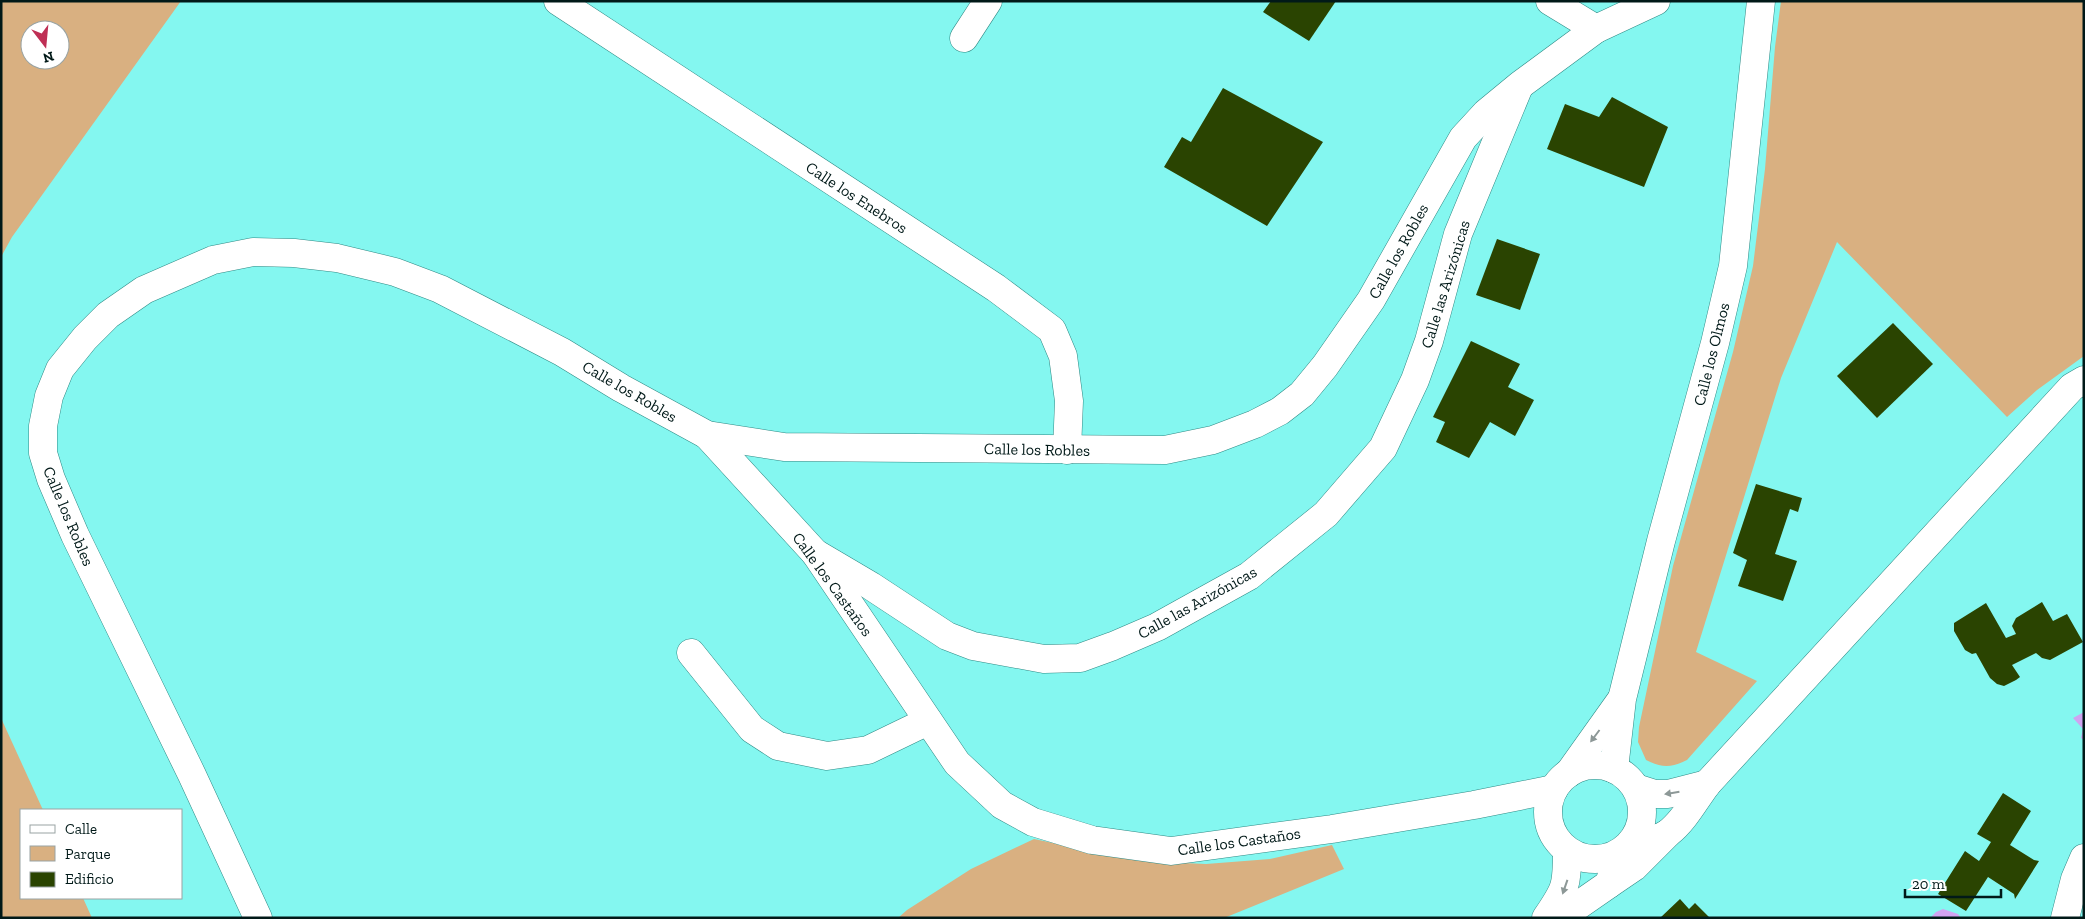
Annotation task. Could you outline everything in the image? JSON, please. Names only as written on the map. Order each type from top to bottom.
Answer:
[{"type":"street","name":"Calle los Enebros","points":[[558,1],[988,283],[1052,330],[1063,356],[1068,401],[1067,450]]},
{"type":"street","points":[[964,38],[988,1]]},
{"type":"street","points":[[1550,1],[1596,29]]},
{"type":"street","name":"Calle los Robles","points":[[258,918],[192,775],[75,535],[51,479],[43,453],[43,426],[49,396],[60,369],[85,338],[108,315],[144,290],[213,260],[253,252],[294,252],[337,258],[395,272],[440,289],[562,352],[621,388],[708,435],[784,447],[1165,450],[1193,445],[1214,440],[1255,424],[1302,394],[1325,366],[1371,300],[1463,138],[1486,113],[1520,85],[1596,29],[1656,1]]},
{"type":"street","name":"Calle los Olmos","points":[[1614,769],[1622,699],[1661,541],[1715,343],[1733,266],[1761,1]]},
{"type":"street","name":"Calle las Arizónicas","points":[[815,553],[871,586],[947,636],[973,646],[1044,659],[1080,658],[1114,646],[1157,627],[1249,576],[1303,535],[1326,514],[1383,448],[1415,380],[1429,342],[1458,234],[1520,85]]},
{"type":"street","points":[[1560,918],[1634,867],[1682,819],[1707,784],[2072,388],[2084,380]]},
{"type":"street","name":"Calle los Castaños","points":[[708,435],[815,553],[957,763],[1002,805],[1034,822],[1092,840],[1171,851],[1332,829],[1474,806],[1561,781]]},
{"type":"street","points":[[691,653],[699,660],[722,693],[752,730],[778,746],[827,756],[868,750],[928,721]]},
{"type":"street","name":"Calle los Olmos","points":[[1561,781],[1622,699]]},
{"type":"street","points":[[1609,884],[1623,849],[1640,826],[1642,807],[1636,788],[1626,777],[1614,769],[1599,765],[1583,766],[1561,781],[1549,800],[1548,819],[1554,837],[1568,851],[1582,858],[1599,860],[1623,849],[1667,834]]},
{"type":"street","points":[[1636,788],[1656,794],[1677,792],[1707,784]]},
{"type":"street","name":"Calle los Castaños","points":[[1474,806],[1522,812],[1548,819]]},
{"type":"street","points":[[1546,918],[1560,898],[1567,882],[1568,851]]},
{"type":"street","points":[[2065,918],[2075,879],[2084,858]]},
{"type":"green space","points":[[1,1],[181,1],[12,237],[1,257]]},
{"type":"green space","points":[[1781,1],[2084,1],[2084,356],[2037,390],[2007,417],[1837,242],[1781,378],[1696,652],[1757,681],[1687,760],[1671,766],[1662,766],[1646,760],[1638,742],[1639,727],[1673,566],[1733,352],[1753,266],[1765,169],[1775,47]]},
{"type":"green space","points":[[1,718],[43,809],[20,809],[20,899],[83,899],[92,918],[1,918]]},
{"type":"green space","points":[[1034,839],[1140,861],[1206,864],[1270,859],[1332,845],[1344,869],[1224,918],[898,918],[907,910],[971,869]]},
{"type":"shaded area","points":[[2084,712],[2084,740],[2081,738],[2083,729],[2073,718]]},
{"type":"shaded area","points":[[1943,909],[1958,914],[1961,918],[1930,918],[1936,912]]},
{"type":"building","points":[[1271,1],[1336,1],[1309,41],[1263,12]]},
{"type":"building","points":[[1223,88],[1323,142],[1267,226],[1164,167],[1182,137],[1191,142]]},
{"type":"building","points":[[1612,97],[1668,127],[1644,187],[1547,149],[1565,104],[1599,117]]},
{"type":"building","points":[[1497,239],[1540,254],[1520,310],[1476,295]]},
{"type":"building","points":[[1893,323],[1933,364],[1877,418],[1837,376]]},
{"type":"building","points":[[1471,341],[1520,364],[1508,387],[1534,400],[1515,436],[1490,422],[1469,458],[1436,442],[1445,422],[1433,417]]},
{"type":"building","points":[[1756,484],[1802,498],[1798,512],[1790,509],[1775,554],[1797,561],[1783,601],[1738,586],[1747,560],[1733,553]]},
{"type":"building","points":[[2042,602],[2053,621],[2067,614],[2083,642],[2050,660],[2042,658],[2036,653],[2012,665],[2020,677],[2004,686],[1997,684],[1990,678],[1976,653],[1972,654],[1965,650],[1954,631],[1954,623],[1986,603],[2006,638],[2016,634],[2012,626],[2016,618]]},
{"type":"building","points":[[2003,793],[2031,811],[2010,845],[2034,860],[2039,861],[2015,899],[2014,894],[1988,877],[1966,911],[1938,894],[1965,851],[1979,861],[1991,842],[1977,834]]},
{"type":"building","points":[[1680,899],[1689,909],[1695,903],[1710,918],[1660,918]]}]
